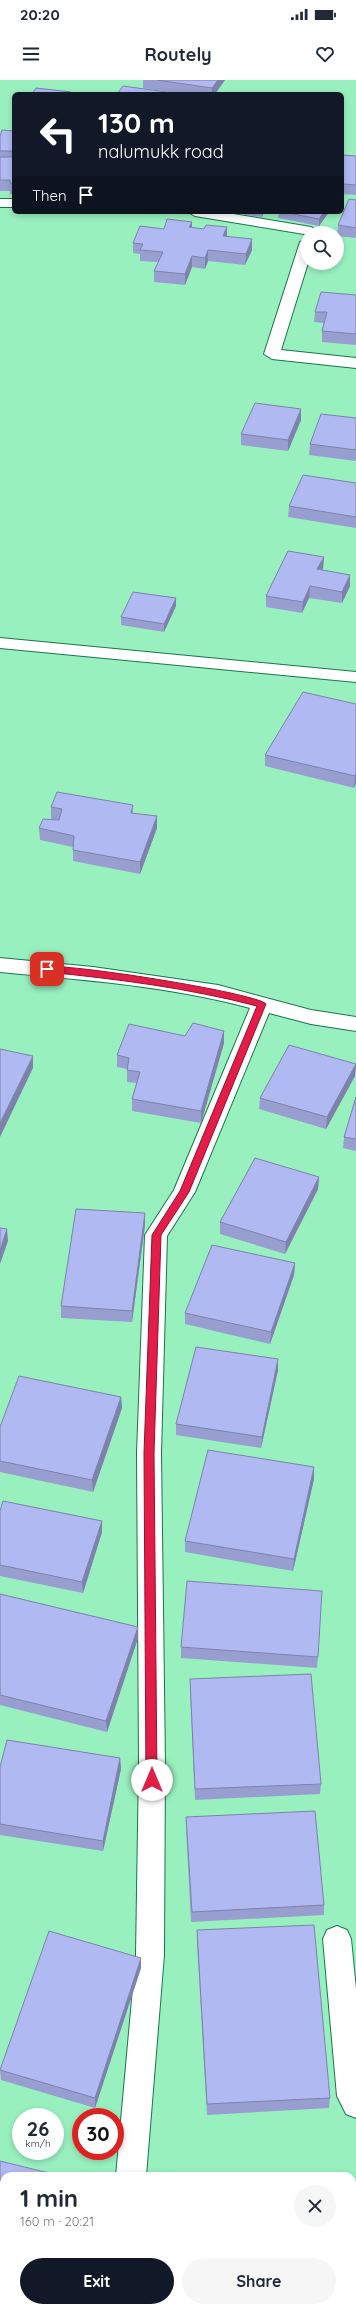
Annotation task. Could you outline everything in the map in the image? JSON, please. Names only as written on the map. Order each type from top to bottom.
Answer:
[{"type":"street","points":[[0,203],[12,203]]},
{"type":"street","points":[[207,214],[300,229]]},
{"type":"street","points":[[300,264],[272,354],[356,363]]},
{"type":"street","points":[[0,643],[356,677]]},
{"type":"street","points":[[0,965],[93,974],[218,992],[311,1017],[356,1024]]},
{"type":"street","points":[[132,2172],[150,1955],[152,1764],[149,1453],[156,1235],[184,1192],[262,1004]]},
{"type":"street","points":[[337,1939],[352,2096],[356,2104]]},
{"type":"building","points":[[157,80],[218,80],[212,88]]},
{"type":"building","points":[[123,86],[166,92],[118,92]]},
{"type":"building","points":[[36,88],[71,92],[33,92]]},
{"type":"building","points":[[2,130],[12,131],[12,151],[0,151],[0,136]]},
{"type":"building","points":[[344,155],[356,156],[356,185],[344,184]]},
{"type":"building","points":[[0,157],[12,157],[12,183],[10,183],[10,180],[0,180]]},
{"type":"building","points":[[349,199],[356,200],[356,228],[338,225],[344,214]]},
{"type":"building","points":[[293,214],[323,214],[319,219]]},
{"type":"building","points":[[167,219],[192,222],[189,227],[204,229],[206,225],[227,227],[223,236],[252,239],[246,254],[208,250],[205,258],[192,256],[185,274],[154,271],[163,252],[140,250],[143,244],[133,243],[140,226],[164,229]]},
{"type":"building","points":[[321,292],[356,295],[356,334],[322,331],[327,312],[315,312]]},
{"type":"building","points":[[255,403],[301,409],[288,440],[241,434]]},
{"type":"building","points":[[321,414],[356,418],[356,450],[310,444]]},
{"type":"building","points":[[303,475],[356,483],[356,517],[289,506]]},
{"type":"building","points":[[288,551],[324,557],[317,569],[350,575],[342,592],[310,586],[303,602],[266,596]]},
{"type":"building","points":[[133,592],[176,598],[164,624],[121,617]]},
{"type":"building","points":[[303,692],[356,704],[355,776],[265,755]]},
{"type":"building","points":[[57,792],[133,805],[131,813],[157,816],[140,862],[73,850],[74,836],[39,828],[43,819],[59,820],[62,809],[51,807]]},
{"type":"building","points":[[193,1023],[224,1031],[201,1111],[132,1099],[140,1072],[127,1070],[129,1058],[117,1055],[129,1024],[185,1036]]},
{"type":"building","points":[[289,1045],[356,1064],[327,1117],[260,1098]]},
{"type":"building","points":[[0,1049],[33,1056],[0,1123]]},
{"type":"building","points":[[356,1097],[356,1139],[344,1137]]},
{"type":"building","points":[[255,1158],[319,1177],[286,1242],[220,1222]]},
{"type":"building","points":[[76,1209],[145,1213],[132,1311],[61,1306]]},
{"type":"building","points":[[0,1228],[7,1229],[0,1250]]},
{"type":"building","points":[[212,1245],[295,1263],[271,1332],[185,1313]]},
{"type":"building","points":[[196,1347],[278,1359],[262,1437],[176,1424]]},
{"type":"building","points":[[19,1376],[121,1397],[92,1480],[0,1461],[0,1427]]},
{"type":"building","points":[[208,1450],[314,1467],[294,1559],[185,1541]]},
{"type":"building","points":[[3,1501],[102,1521],[82,1582],[0,1565],[0,1511]]},
{"type":"building","points":[[187,1581],[322,1591],[318,1657],[181,1647]]},
{"type":"building","points":[[0,1594],[138,1627],[106,1721],[0,1695]]},
{"type":"building","points":[[311,1674],[321,1784],[195,1789],[190,1679]]},
{"type":"building","points":[[7,1740],[120,1758],[103,1841],[0,1824],[0,1767]]},
{"type":"building","points":[[315,1811],[324,1905],[192,1912],[186,1817]]},
{"type":"building","points":[[314,1925],[330,2098],[207,2104],[197,1930]]},
{"type":"building","points":[[49,1931],[141,1958],[95,2098],[0,2070]]},
{"type":"building","points":[[0,2161],[45,2172],[0,2172]]},
{"type":"route","points":[[47,969],[218,992],[262,1004],[184,1192],[156,1235],[149,1453],[152,1780]]}]
